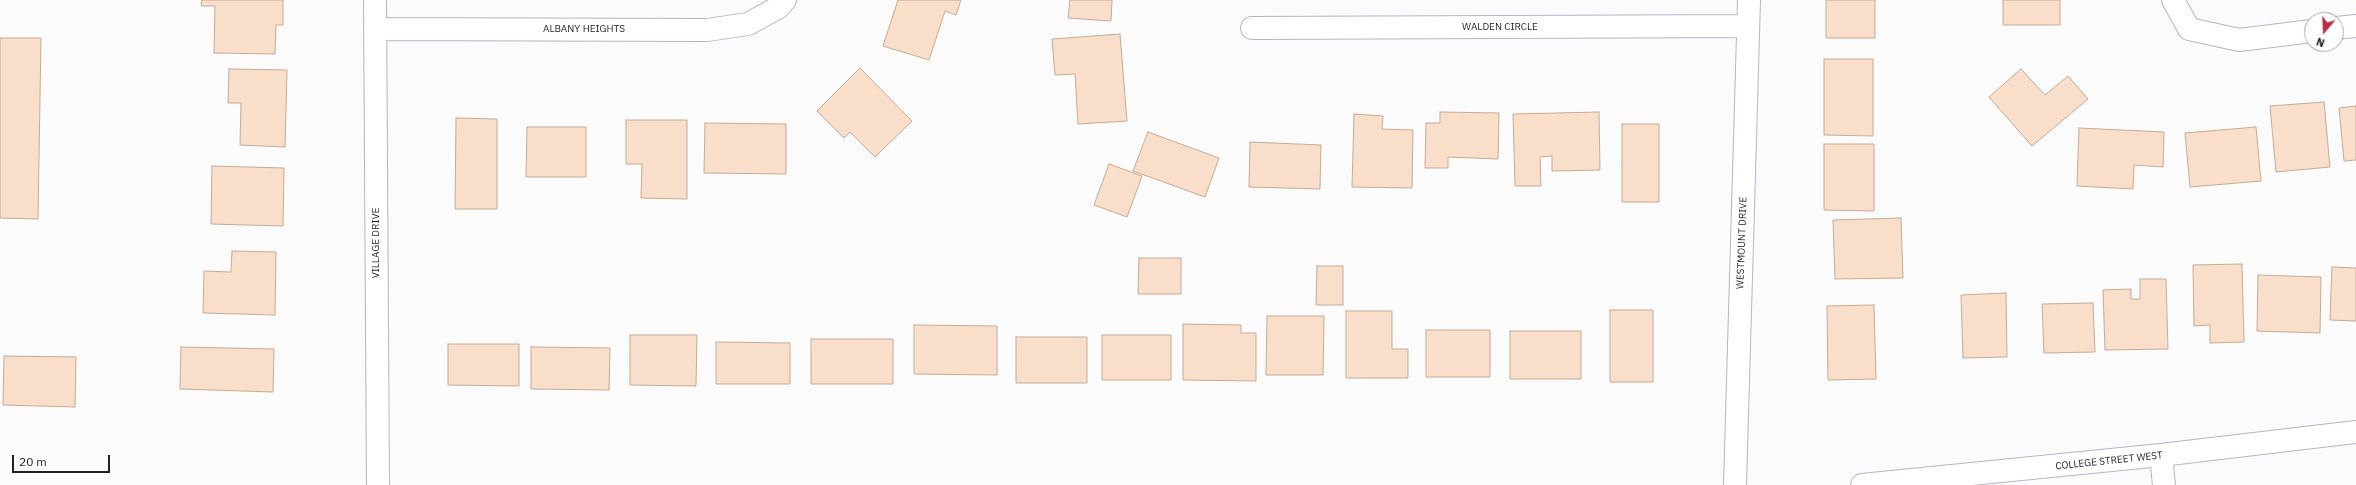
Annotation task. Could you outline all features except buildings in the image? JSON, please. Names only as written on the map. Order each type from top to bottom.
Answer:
[{"type":"street","name":"VILLAGE DRIVE","points":[[375,0],[378,485]]},
{"type":"street","name":"ALBANY HEIGHTS","points":[[375,29],[708,30],[748,24],[779,8],[785,0]]},
{"type":"street","name":"WESTMOUNT DRIVE","points":[[1735,485],[1749,0]]},
{"type":"street","points":[[2173,0],[2189,29],[2239,40],[2304,32]]},
{"type":"street","name":"WALDEN CIRCLE","points":[[1252,28],[1748,26]]},
{"type":"street","points":[[2344,27],[2356,26]]},
{"type":"street","name":"COLLEGE STREET WEST","points":[[1862,485],[2161,455],[2356,432]]},
{"type":"street","points":[[2161,455],[2164,485]]}]
